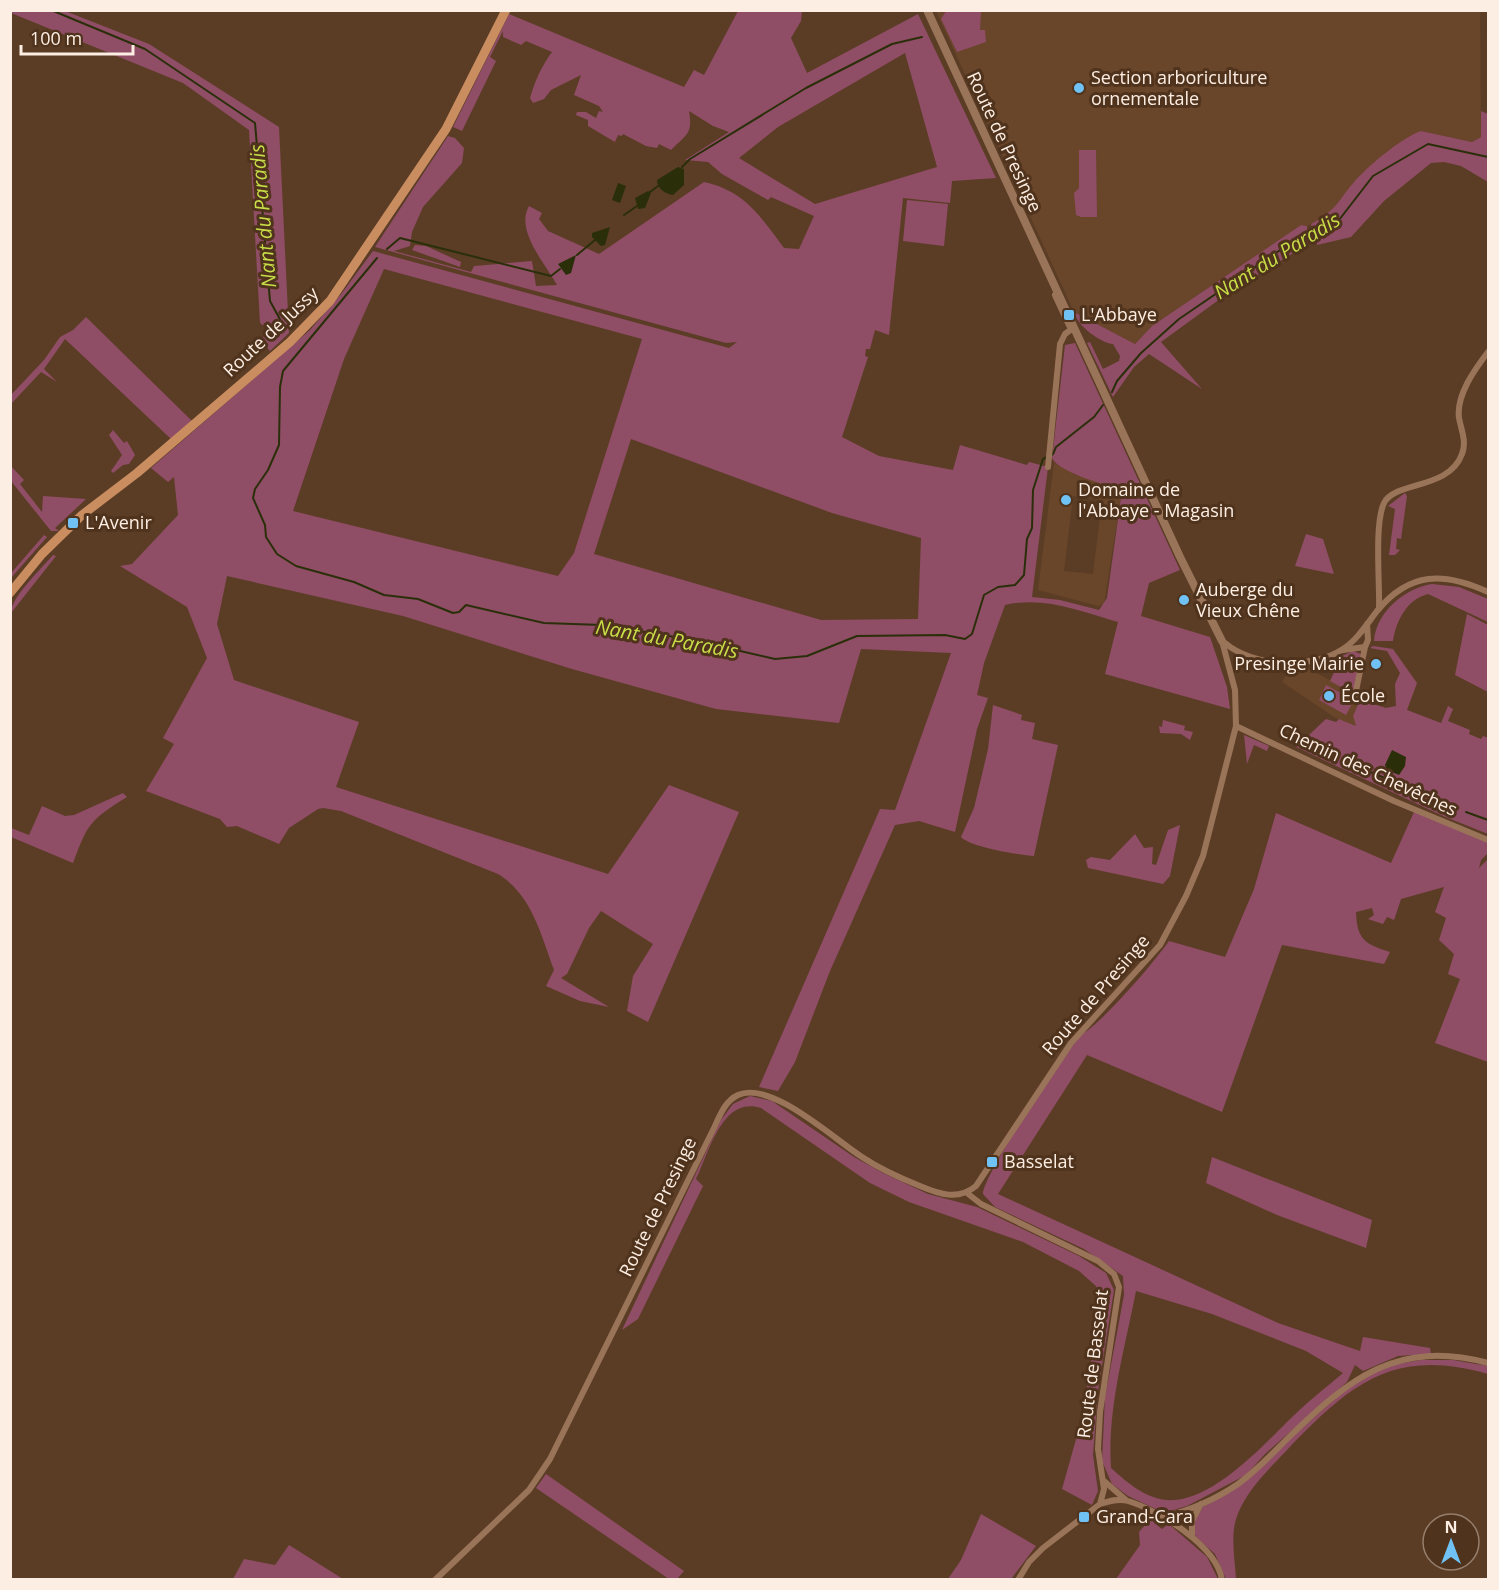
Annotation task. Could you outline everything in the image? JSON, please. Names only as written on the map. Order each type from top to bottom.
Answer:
[{"type":"main road","name":"Route de Jussy","points":[[10,593],[42,554],[290,342],[330,301],[446,129],[506,10]]},
{"type":"street","name":"Route de Presinge","points":[[435,1580],[529,1490],[550,1459],[722,1110],[730,1101],[749,1093],[770,1096],[863,1158],[895,1176],[941,1194],[967,1193],[983,1177],[1071,1043],[1152,957],[1165,938],[1186,897],[1203,856],[1236,726],[1235,690],[1222,641],[1073,328],[927,10]]},
{"type":"street","points":[[1048,467],[1060,344],[1065,334],[1073,328]]},
{"type":"street","points":[[1379,609],[1380,526],[1385,502],[1397,492],[1434,481],[1459,460],[1464,444],[1459,416],[1460,401],[1488,352]]},
{"type":"street","points":[[1343,650],[1379,609],[1404,586],[1430,578],[1455,579],[1488,592]]},
{"type":"street","points":[[1355,696],[1369,636],[1367,624]]},
{"type":"street","points":[[1222,641],[1232,649],[1255,660],[1272,663],[1312,660],[1365,646]]},
{"type":"street","name":"Chemin des Chevêches","points":[[1236,726],[1394,801],[1488,840]]},
{"type":"street","name":"Route de Basselat","points":[[967,1193],[981,1204],[1098,1261],[1117,1279],[1119,1295],[1100,1412],[1098,1449],[1104,1482],[1100,1504]]},
{"type":"street","points":[[1163,1517],[1202,1503],[1244,1479],[1331,1399],[1375,1369],[1398,1361],[1425,1357],[1464,1358],[1488,1363]]},
{"type":"street","points":[[1104,1482],[1126,1500],[1163,1517],[1192,1537],[1213,1560],[1222,1580]]},
{"type":"street","points":[[1018,1580],[1029,1562],[1043,1548],[1100,1504],[1126,1500]]},
{"type":"street","points":[[1192,1537],[1192,1521],[1202,1503]]},
{"type":"shaded area","points":[[997,10],[981,12],[980,30],[985,30],[986,42],[957,52],[941,19],[946,11]]},
{"type":"shaded area","points":[[10,11],[65,11],[149,44],[279,127],[289,333],[270,351],[261,340],[269,330],[260,323],[249,130],[183,83]]},
{"type":"shaded area","points":[[738,11],[802,11],[801,21],[791,38],[807,73],[918,14],[996,178],[952,181],[950,203],[903,198],[889,335],[875,330],[870,349],[866,349],[865,356],[868,357],[842,437],[879,456],[953,470],[960,445],[1027,465],[1029,462],[1048,467],[1032,597],[1060,600],[1099,610],[1107,598],[1122,490],[1073,473],[1052,458],[1065,345],[1075,343],[1180,570],[1149,583],[1141,616],[1210,637],[1227,687],[1230,709],[1105,674],[1118,622],[1062,606],[1034,602],[1005,605],[984,663],[977,695],[988,698],[977,729],[955,832],[919,821],[895,825],[830,971],[795,1062],[778,1091],[759,1087],[880,809],[895,810],[951,653],[861,649],[839,723],[716,709],[572,669],[403,616],[227,576],[217,624],[234,680],[359,722],[336,787],[608,874],[669,785],[739,812],[648,1022],[627,1011],[633,976],[653,944],[601,911],[589,928],[567,974],[561,978],[609,1007],[580,1001],[546,986],[554,970],[540,930],[519,893],[498,874],[341,811],[318,809],[289,828],[279,844],[237,826],[227,827],[220,819],[146,791],[174,744],[163,738],[207,658],[187,607],[120,566],[132,564],[178,515],[174,477],[168,482],[151,468],[310,330],[342,293],[373,251],[729,348],[737,342],[726,343],[375,247],[448,136],[455,138],[464,148],[462,163],[423,207],[412,232],[410,246],[394,251],[471,272],[474,266],[532,261],[536,286],[557,285],[533,247],[529,236],[526,216],[529,206],[542,213],[539,219],[548,231],[599,254],[704,182],[718,186],[741,198],[759,215],[784,248],[799,249],[814,216],[771,197],[768,200],[722,174],[708,162],[685,160],[729,132],[713,126],[689,111],[688,133],[671,150],[659,144],[657,148],[646,146],[623,134],[618,135],[615,142],[588,126],[588,120],[576,115],[577,112],[586,112],[596,118],[599,111],[603,112],[599,106],[574,95],[581,75],[551,90],[544,99],[533,103],[530,98],[534,86],[552,52],[526,41],[521,45],[503,37],[503,31],[490,57],[496,61],[462,131],[453,127],[509,14],[684,87],[694,70],[704,75]],"holes":[[[905,53],[937,167],[815,204],[739,158],[778,127]],[[384,269],[642,339],[574,553],[558,576],[293,511],[344,359]],[[631,439],[832,513],[921,538],[918,619],[821,620],[594,554]]]},
{"type":"shaded area","points":[[936,11],[1480,11],[1481,137],[1472,142],[1421,131],[1353,183],[1340,204],[1327,216],[1307,226],[1301,225],[1152,326],[1135,344],[1074,312]]},
{"type":"shaded area","points":[[1481,111],[1488,114],[1488,182],[1461,166],[1444,162],[1431,163],[1384,201],[1351,237],[1317,245],[1311,224],[1332,210],[1354,182],[1385,153],[1421,131],[1472,142],[1481,137]]},
{"type":"shaded area","points":[[1079,150],[1096,150],[1097,217],[1076,215],[1074,193],[1079,188]]},
{"type":"shaded area","points":[[678,167],[684,169],[684,185],[673,195],[660,188],[657,180]]},
{"type":"shaded area","points":[[618,183],[626,186],[620,203],[612,200]]},
{"type":"shaded area","points":[[648,191],[651,193],[645,208],[638,209],[635,198]]},
{"type":"shaded area","points":[[907,200],[948,204],[944,246],[903,241]]},
{"type":"shaded area","points":[[1301,225],[1307,226],[1309,242],[1306,245],[1224,296],[1161,342],[1202,389],[1149,354],[1134,367],[1113,397],[1087,343],[1090,342],[1103,369],[1119,361],[1120,356],[1113,344],[1102,341],[1084,328],[1074,312],[1135,344],[1152,326]]},
{"type":"shaded area","points":[[610,227],[605,245],[601,246],[592,237],[592,233]]},
{"type":"shaded area","points":[[415,245],[426,246],[461,262],[460,267],[412,250]]},
{"type":"shaded area","points":[[576,255],[571,273],[566,275],[558,264]]},
{"type":"shaded area","points":[[86,317],[192,421],[171,439],[65,339],[44,369],[57,382],[41,372],[11,404],[11,395],[44,360],[60,337],[73,330]]},
{"type":"shaded area","points":[[113,430],[124,443],[127,441],[135,455],[129,464],[123,465],[113,473],[111,471],[122,455],[109,435]]},
{"type":"shaded area","points":[[1054,463],[1122,490],[1104,604],[1098,606],[1038,590]],"holes":[[[1073,496],[1102,500],[1093,574],[1064,571]]]},
{"type":"shaded area","points":[[10,465],[24,480],[20,484],[42,512],[43,496],[86,499],[55,528],[59,531],[51,531],[11,481]]},
{"type":"shaded area","points":[[1405,493],[1407,496],[1401,539],[1397,538],[1396,549],[1400,550],[1395,555],[1389,555],[1395,509],[1388,506]]},
{"type":"shaded area","points":[[1306,534],[1323,539],[1334,574],[1295,566]]},
{"type":"shaded area","points":[[44,535],[47,537],[11,578],[12,572]]},
{"type":"shaded area","points":[[53,555],[56,556],[11,613],[21,591]]},
{"type":"shaded area","points":[[1432,584],[1459,587],[1488,599],[1488,622],[1428,594],[1408,606],[1397,626],[1393,641],[1374,641],[1380,620],[1394,603],[1402,596],[1422,586]]},
{"type":"shaded area","points":[[1467,614],[1488,625],[1488,692],[1455,675]]},
{"type":"shaded area","points":[[1373,646],[1393,649],[1417,683],[1407,710],[1441,723],[1448,706],[1453,709],[1448,721],[1470,730],[1469,734],[1481,739],[1483,736],[1488,738],[1488,834],[1443,816],[1296,747],[1326,719],[1336,722],[1339,719],[1356,726],[1353,716],[1360,700],[1386,708],[1396,706],[1395,684],[1400,673],[1387,651],[1370,648]]},
{"type":"shaded area","points":[[1353,651],[1361,654],[1353,694],[1330,681],[1342,656]]},
{"type":"shaded area","name":"École","points":[[1304,666],[1353,693],[1352,699],[1359,702],[1353,716],[1356,726],[1334,717],[1282,682],[1290,668]]},
{"type":"shaded area","points":[[1326,685],[1354,700],[1346,715],[1319,700]]},
{"type":"shaded area","points":[[993,705],[1022,715],[1021,720],[1035,723],[1032,739],[1058,745],[1034,856],[984,847],[961,837],[974,808],[988,749]]},
{"type":"shaded area","points":[[1163,720],[1185,726],[1184,730],[1193,732],[1190,740],[1181,734],[1160,733],[1159,726],[1162,727]]},
{"type":"shaded area","points":[[1244,735],[1269,746],[1267,751],[1254,745],[1247,764]]},
{"type":"shaded area","points":[[1392,750],[1406,757],[1405,766],[1399,775],[1387,770],[1385,765]]},
{"type":"shaded area","points":[[123,793],[127,797],[105,811],[87,831],[73,863],[11,837],[11,828],[29,835],[42,806],[65,816],[74,815]]},
{"type":"shaded area","points":[[1414,812],[1488,842],[1488,853],[1481,860],[1479,868],[1488,859],[1488,1062],[1435,1043],[1460,979],[1448,974],[1454,954],[1439,940],[1446,918],[1435,912],[1444,887],[1401,899],[1394,920],[1387,917],[1383,924],[1368,919],[1374,915],[1372,908],[1356,912],[1358,929],[1364,940],[1390,952],[1384,964],[1282,945],[1222,1112],[1087,1055],[998,1194],[1278,1323],[1360,1351],[1363,1337],[1430,1348],[1431,1354],[1398,1356],[1363,1371],[1355,1365],[1347,1382],[1265,1454],[1246,1475],[1187,1506],[1170,1511],[1158,1510],[1128,1496],[1112,1484],[1102,1461],[1105,1397],[1124,1295],[1123,1276],[1084,1249],[995,1207],[983,1194],[986,1183],[1027,1112],[1075,1042],[1128,991],[1169,941],[1225,957],[1254,889],[1276,813],[1391,863]],"holes":[[[1136,1291],[1212,1314],[1306,1351],[1343,1373],[1251,1457],[1221,1481],[1190,1497],[1175,1500],[1157,1498],[1132,1486],[1111,1468],[1110,1446],[1114,1401]]]},
{"type":"shaded area","points":[[1180,825],[1170,876],[1163,884],[1088,868],[1086,860],[1091,857],[1110,860],[1135,834],[1144,848],[1153,847],[1152,864],[1156,865],[1168,830]]},
{"type":"shaded area","points":[[750,1096],[772,1101],[854,1157],[883,1173],[928,1194],[977,1207],[1079,1256],[1106,1273],[1114,1290],[1098,1390],[1093,1455],[1098,1491],[1092,1505],[1062,1489],[1082,1418],[1100,1306],[1096,1286],[1079,1271],[1023,1242],[909,1202],[870,1183],[761,1108],[748,1106],[736,1110],[719,1129],[696,1179],[703,1186],[638,1319],[622,1330],[721,1120],[733,1104]]},
{"type":"shaded area","points":[[1212,1157],[1372,1220],[1366,1248],[1277,1215],[1206,1183]]},
{"type":"shaded area","points":[[1421,1360],[1453,1360],[1488,1366],[1488,1374],[1455,1367],[1425,1365],[1399,1369],[1375,1377],[1331,1407],[1272,1466],[1246,1498],[1237,1516],[1234,1531],[1236,1579],[1226,1579],[1215,1554],[1196,1537],[1194,1532],[1194,1523],[1203,1507],[1230,1492],[1351,1385],[1390,1365]]},
{"type":"shaded area","points":[[546,1474],[684,1571],[677,1579],[669,1579],[536,1488]]},
{"type":"shaded area","points":[[981,1514],[1036,1546],[1011,1579],[948,1579],[961,1560]]},
{"type":"shaded area","points":[[1152,1517],[1157,1519],[1158,1526],[1162,1529],[1167,1525],[1171,1526],[1207,1557],[1218,1579],[1116,1579],[1140,1545],[1139,1532]]},
{"type":"shaded area","points":[[289,1545],[343,1579],[233,1579],[244,1559],[275,1565]]},
{"type":"waterway","name":"Nant du Paradis","points":[[51,10],[145,49],[255,123],[270,301],[282,323]]},
{"type":"waterway","points":[[682,167],[690,159],[806,88],[892,44],[922,37]]},
{"type":"waterway","name":"Nant du Paradis","points":[[1112,392],[1117,381],[1141,353],[1179,319],[1305,233],[1339,220],[1373,176],[1428,144],[1488,157]]},
{"type":"waterway","points":[[650,192],[658,186]]},
{"type":"waterway","points":[[624,215],[637,206]]},
{"type":"waterway","points":[[387,249],[400,238],[551,276],[560,269]]},
{"type":"waterway","points":[[577,255],[595,240]]},
{"type":"waterway","name":"Nant du Paradis","points":[[377,258],[283,371],[280,387],[279,445],[268,470],[255,489],[253,498],[265,525],[266,537],[277,554],[296,566],[354,582],[384,595],[418,599],[453,613],[459,612],[466,605],[544,623],[602,625],[693,640],[775,659],[807,656],[857,636],[945,635],[965,639],[972,634],[984,595],[998,587],[1015,585],[1024,575],[1027,539],[1032,528],[1033,490],[1043,459],[1053,454],[1056,447],[1094,417],[1103,405]]},
{"type":"waterway","points":[[1363,769],[1453,806]]},
{"type":"waterway","points":[[1466,812],[1488,820]]},
{"type":"place","name":"Section arboriculture ornementale","points":[[1079,88]]},
{"type":"place","name":"L'Abbaye","points":[[1069,315]]},
{"type":"place","name":"Domaine de l'Abbaye - Magasin","points":[[1066,500]]},
{"type":"place","name":"L'Avenir","points":[[73,523]]},
{"type":"place","name":"Auberge du Vieux Chêne","points":[[1184,600]]},
{"type":"place","name":"Presinge Mairie","points":[[1376,664]]},
{"type":"place","name":"École","points":[[1329,696]]},
{"type":"place","name":"Basselat","points":[[992,1162]]},
{"type":"place","name":"Grand-Cara","points":[[1084,1517]]}]
